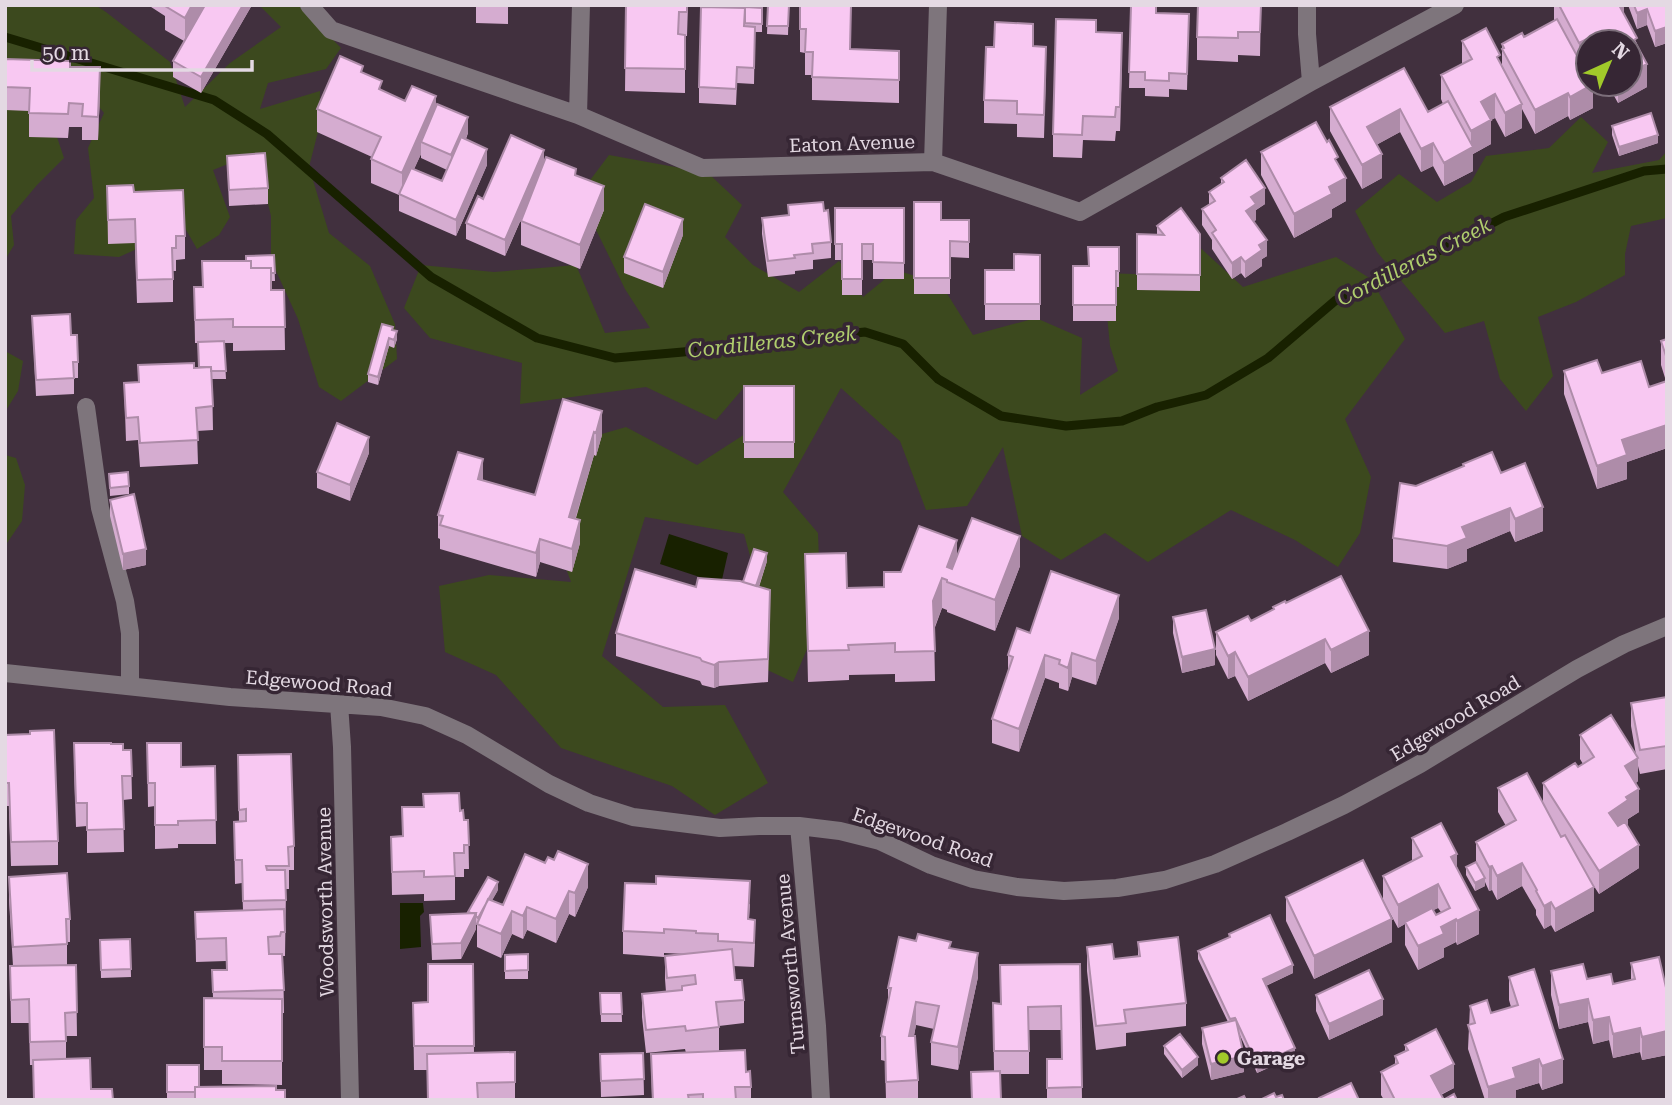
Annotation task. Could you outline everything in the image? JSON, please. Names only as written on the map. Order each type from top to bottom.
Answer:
[{"type":"street","name":"Eaton Avenue","points":[[309,5],[331,30],[578,115],[702,169],[933,162],[1080,212],[1311,82],[1455,5]]},
{"type":"street","points":[[578,115],[581,5]]},
{"type":"street","points":[[933,162],[938,5]]},
{"type":"street","points":[[1307,5],[1311,82]]},
{"type":"street","points":[[86,407],[100,508],[131,633],[130,686]]},
{"type":"street","name":"Edgewood Road","points":[[5,673],[230,697],[381,707],[425,716],[467,735],[548,784],[589,803],[633,817],[720,828],[799,826],[840,831],[880,842],[931,865],[973,879],[1017,887],[1064,891],[1116,888],[1165,880],[1214,864],[1287,832],[1420,764],[1577,669],[1624,644],[1667,626]]},
{"type":"street","name":"Woodsworth Avenue","points":[[339,704],[350,1100]]},
{"type":"street","name":"Turnsworth Avenue","points":[[799,826],[821,1100]]},
{"type":"shaded area","points":[[5,5],[95,5],[170,62],[185,107],[230,63],[281,27],[259,5],[299,5],[341,48],[326,69],[268,83],[260,109],[320,91],[319,128],[309,167],[329,233],[370,266],[395,324],[397,359],[341,401],[319,387],[298,319],[271,260],[271,216],[260,171],[243,158],[213,170],[230,217],[219,235],[197,249],[177,214],[159,239],[119,257],[74,254],[76,220],[94,198],[88,148],[104,113],[83,87],[51,119],[64,158],[11,216],[14,245],[5,260]]},
{"type":"shaded area","points":[[1581,117],[1608,142],[1592,173],[1659,160],[1667,151],[1667,218],[1631,226],[1625,254],[1625,275],[1576,302],[1538,317],[1553,376],[1526,411],[1500,379],[1484,321],[1445,333],[1377,252],[1355,211],[1399,174],[1437,202],[1471,182],[1486,156],[1549,148]]},
{"type":"shaded area","points":[[609,155],[708,173],[742,205],[725,237],[753,265],[799,292],[839,261],[863,297],[896,270],[941,284],[973,335],[1036,318],[1082,338],[1080,395],[1118,371],[1110,346],[1103,273],[1165,275],[1194,242],[1243,287],[1336,257],[1371,279],[1405,339],[1345,419],[1371,477],[1360,533],[1338,567],[1295,540],[1231,510],[1148,562],[1105,533],[1061,560],[1022,536],[1003,447],[967,506],[926,510],[900,441],[841,388],[783,492],[818,533],[821,616],[793,682],[759,666],[765,610],[744,534],[645,517],[602,656],[663,707],[725,705],[768,783],[715,815],[672,786],[561,748],[496,675],[445,652],[439,586],[489,575],[571,582],[543,505],[564,445],[626,427],[697,465],[779,412],[746,385],[716,420],[646,387],[520,404],[522,363],[430,338],[404,308],[421,265],[494,272],[576,265],[605,333],[650,328],[625,289],[579,195]]},
{"type":"shaded area","points":[[5,351],[23,361],[18,391],[5,412]]},
{"type":"shaded area","points":[[5,455],[16,458],[25,485],[22,521],[5,546]]},
{"type":"shaded area","points":[[669,534],[728,553],[721,584],[660,564]]},
{"type":"shaded area","points":[[400,903],[423,903],[424,912],[420,916],[421,947],[400,949]]},
{"type":"building","points":[[165,5],[192,5],[185,18]]},
{"type":"building","points":[[205,5],[243,5],[201,77],[173,61]]},
{"type":"building","points":[[626,5],[687,5],[687,12],[679,12],[678,34],[685,35],[685,69],[625,68]]},
{"type":"building","points":[[701,5],[727,5],[701,7]]},
{"type":"building","points":[[768,5],[789,5],[788,26],[767,26]]},
{"type":"building","points":[[800,5],[851,5],[850,49],[899,51],[899,80],[812,77],[813,52],[805,52],[806,29],[800,29]]},
{"type":"building","points":[[1198,5],[1261,5],[1260,32],[1238,32],[1238,38],[1197,37]]},
{"type":"building","points":[[1559,5],[1619,5],[1632,28],[1574,28],[1574,34]]},
{"type":"building","points":[[1634,5],[1667,5],[1667,27],[1655,31],[1647,9],[1637,13]]},
{"type":"building","points":[[1131,6],[1156,6],[1156,13],[1189,14],[1187,74],[1169,73],[1169,81],[1145,80],[1145,72],[1129,72]]},
{"type":"building","points":[[701,7],[745,8],[744,26],[755,27],[754,68],[737,67],[736,89],[699,87]]},
{"type":"building","points":[[745,7],[762,8],[762,24],[745,23]]},
{"type":"building","points":[[1056,19],[1096,20],[1096,32],[1122,33],[1120,107],[1116,107],[1115,117],[1083,116],[1082,135],[1053,134]]},
{"type":"building","points":[[1557,19],[1574,50],[1574,95],[1570,97],[1568,93],[1535,110],[1502,49],[1502,44],[1522,33],[1524,37]]},
{"type":"building","points":[[995,22],[1033,24],[1033,46],[1046,47],[1044,115],[1017,114],[1017,101],[984,100],[986,47],[994,47]]},
{"type":"building","points":[[1486,28],[1500,55],[1497,57],[1522,104],[1505,113],[1495,94],[1481,102],[1491,120],[1471,131],[1441,75],[1472,59],[1462,41]]},
{"type":"building","points":[[340,56],[363,66],[361,72],[382,81],[379,89],[405,101],[412,86],[436,96],[402,173],[371,159],[381,137],[317,109]]},
{"type":"building","points":[[5,59],[70,61],[70,67],[100,67],[98,117],[82,116],[83,104],[69,103],[68,114],[29,113],[30,88],[5,87]]},
{"type":"building","points":[[1404,68],[1428,112],[1448,101],[1473,147],[1444,163],[1433,143],[1421,149],[1400,109],[1367,127],[1382,154],[1362,165],[1330,107]]},
{"type":"building","points":[[437,104],[468,117],[451,155],[421,142]]},
{"type":"building","points":[[1651,113],[1658,135],[1619,147],[1612,126]]},
{"type":"building","points":[[1316,122],[1327,142],[1329,140],[1338,157],[1335,159],[1346,178],[1329,187],[1332,194],[1294,214],[1261,152]]},
{"type":"building","points":[[511,135],[544,150],[505,240],[466,223],[478,196],[483,199]]},
{"type":"building","points":[[461,137],[487,149],[456,220],[399,194],[411,168],[442,181]]},
{"type":"building","points":[[265,153],[268,188],[229,190],[227,156]]},
{"type":"building","points":[[546,157],[576,169],[575,175],[604,186],[580,245],[521,221]]},
{"type":"building","points":[[1246,160],[1265,188],[1251,197],[1256,204],[1246,211],[1267,240],[1259,245],[1262,250],[1245,262],[1241,257],[1232,263],[1212,233],[1216,230],[1202,209],[1215,201],[1209,192],[1224,182],[1221,178]]},
{"type":"building","points":[[133,185],[134,192],[183,190],[185,236],[176,236],[176,248],[172,248],[173,279],[137,280],[135,219],[108,220],[107,186]]},
{"type":"building","points":[[823,202],[824,211],[828,210],[831,242],[812,244],[813,253],[768,261],[762,218],[789,215],[788,205]]},
{"type":"building","points":[[914,202],[941,202],[941,220],[969,220],[969,242],[950,241],[950,278],[914,278]]},
{"type":"building","points":[[645,204],[683,219],[663,272],[624,257]]},
{"type":"building","points":[[835,208],[904,208],[904,263],[873,262],[873,244],[862,244],[862,279],[842,279],[842,244],[835,244]]},
{"type":"building","points":[[1181,208],[1200,234],[1200,275],[1137,274],[1137,234],[1164,235],[1157,226]]},
{"type":"building","points":[[1088,247],[1119,247],[1116,305],[1073,305],[1073,266],[1089,266]]},
{"type":"building","points":[[1014,254],[1040,255],[1040,304],[985,304],[985,270],[1014,270]]},
{"type":"building","points":[[274,255],[275,273],[271,273],[271,268],[251,268],[251,261],[246,261],[246,256]]},
{"type":"building","points":[[202,261],[251,261],[251,268],[271,268],[271,290],[284,290],[285,327],[233,327],[233,319],[195,320],[194,287],[203,287]]},
{"type":"building","points":[[70,314],[71,335],[77,335],[78,362],[73,362],[74,378],[36,380],[32,316]]},
{"type":"building","points":[[382,324],[397,331],[394,340],[389,338],[378,377],[368,374]]},
{"type":"building","points":[[1667,339],[1667,359],[1661,341]]},
{"type":"building","points":[[224,341],[226,371],[211,371],[211,367],[199,367],[198,342]]},
{"type":"building","points":[[1597,360],[1602,373],[1641,361],[1649,387],[1667,381],[1667,425],[1622,440],[1627,455],[1597,466],[1564,371]]},
{"type":"building","points":[[194,363],[194,368],[211,367],[213,406],[196,408],[198,440],[140,443],[138,417],[126,418],[124,383],[139,382],[138,365]]},
{"type":"building","points":[[744,386],[794,386],[794,442],[744,442]]},
{"type":"building","points":[[563,399],[602,411],[569,517],[580,520],[572,549],[540,539],[536,553],[440,525],[443,516],[438,515],[458,452],[483,459],[478,479],[535,495]]},
{"type":"building","points":[[337,423],[369,437],[350,485],[317,472]]},
{"type":"building","points":[[1492,452],[1501,473],[1525,463],[1543,507],[1515,519],[1510,508],[1462,527],[1467,538],[1447,546],[1393,538],[1400,483],[1416,486]]},
{"type":"building","points":[[128,472],[129,486],[110,488],[109,474]]},
{"type":"building","points":[[134,494],[146,549],[123,554],[110,500]]},
{"type":"building","points":[[972,518],[1020,536],[995,600],[942,578],[933,601],[935,651],[895,652],[895,643],[848,645],[849,650],[808,651],[805,554],[846,553],[847,588],[884,587],[884,572],[901,572],[919,526],[957,540],[947,567],[952,569]]},
{"type":"building","points":[[754,549],[767,553],[756,586],[743,582]]},
{"type":"building","points":[[635,569],[696,587],[698,578],[740,581],[770,590],[768,659],[719,662],[714,665],[700,658],[616,633]]},
{"type":"building","points":[[1051,571],[1119,595],[1096,661],[1072,653],[1068,668],[1059,664],[1060,660],[1045,655],[1019,729],[992,719],[1013,657],[1008,655],[1017,628],[1030,633]]},
{"type":"building","points":[[1341,576],[1369,631],[1331,650],[1325,639],[1248,677],[1235,652],[1228,656],[1216,632],[1248,616],[1251,621],[1285,601],[1286,603]]},
{"type":"building","points":[[1206,610],[1215,649],[1182,657],[1173,617]]},
{"type":"building","points":[[1667,697],[1667,746],[1640,750],[1631,703]]},
{"type":"building","points":[[1611,715],[1638,758],[1625,766],[1639,789],[1609,813],[1618,826],[1625,822],[1639,845],[1599,871],[1543,783],[1575,763],[1578,767],[1594,757],[1580,735]]},
{"type":"building","points":[[54,730],[58,841],[11,842],[9,783],[5,783],[5,735]]},
{"type":"building","points":[[74,743],[123,744],[123,750],[131,750],[132,776],[122,776],[124,829],[87,830],[87,803],[76,803]]},
{"type":"building","points":[[147,743],[181,743],[181,767],[215,766],[216,820],[178,821],[178,825],[155,825],[155,783],[148,783]]},
{"type":"building","points":[[291,754],[294,846],[288,847],[289,866],[266,866],[267,870],[285,870],[286,900],[243,901],[242,860],[235,860],[234,822],[246,821],[246,809],[239,810],[238,755]]},
{"type":"building","points":[[1527,773],[1561,837],[1565,835],[1594,887],[1555,909],[1551,902],[1544,906],[1522,863],[1497,876],[1476,842],[1516,820],[1498,788]]},
{"type":"building","points":[[459,793],[460,811],[463,810],[464,820],[468,820],[469,845],[464,845],[464,853],[454,853],[455,876],[424,877],[424,871],[392,872],[391,837],[403,836],[402,807],[424,807],[423,794]]},
{"type":"building","points":[[1441,823],[1457,854],[1451,857],[1479,910],[1441,927],[1444,934],[1418,946],[1405,922],[1432,908],[1436,915],[1450,908],[1438,884],[1398,905],[1383,876],[1422,856],[1412,838]]},
{"type":"building","points":[[558,851],[588,864],[575,893],[569,891],[556,919],[527,907],[523,916],[512,911],[501,934],[477,924],[488,899],[503,905],[525,854],[545,863],[548,857],[554,860]]},
{"type":"building","points":[[1363,860],[1392,919],[1314,956],[1286,897]]},
{"type":"building","points":[[1476,862],[1485,878],[1475,883],[1466,867]]},
{"type":"building","points":[[67,873],[70,919],[66,919],[67,944],[13,947],[9,877]]},
{"type":"building","points":[[656,876],[750,881],[748,919],[755,920],[754,943],[718,941],[718,934],[696,931],[623,931],[625,883],[656,884]]},
{"type":"building","points":[[488,877],[498,882],[478,918],[476,913],[468,912]]},
{"type":"building","points":[[284,909],[285,932],[281,932],[280,936],[268,937],[269,954],[282,954],[284,990],[213,992],[212,970],[227,970],[226,938],[196,939],[195,912]]},
{"type":"building","points":[[476,913],[461,943],[432,944],[430,915]]},
{"type":"building","points":[[1270,915],[1293,965],[1263,979],[1295,1048],[1257,1065],[1235,1018],[1230,1019],[1198,951]]},
{"type":"building","points":[[918,934],[951,942],[949,948],[978,953],[958,1047],[931,1042],[939,1006],[916,1002],[909,1036],[915,1036],[918,1080],[886,1082],[885,1037],[881,1036],[899,937],[916,941]]},
{"type":"building","points":[[1178,937],[1186,1003],[1124,1010],[1126,1023],[1096,1026],[1087,947],[1112,944],[1114,959],[1140,956],[1138,942]]},
{"type":"building","points":[[130,939],[131,969],[101,970],[100,940]]},
{"type":"building","points":[[732,949],[735,980],[742,980],[744,1000],[716,1002],[719,1027],[686,1031],[685,1026],[646,1030],[642,994],[682,990],[682,986],[696,984],[695,975],[667,978],[665,956]]},
{"type":"building","points":[[528,954],[528,970],[505,971],[505,955]]},
{"type":"building","points":[[1659,957],[1667,992],[1667,1031],[1642,1037],[1640,1028],[1613,1034],[1609,1017],[1593,1020],[1588,999],[1559,1005],[1551,971],[1583,964],[1587,979],[1611,974],[1613,984],[1635,979],[1631,963]]},
{"type":"building","points":[[428,964],[473,964],[474,1046],[414,1046],[413,1003],[428,1002]]},
{"type":"building","points":[[1080,964],[1082,1087],[1047,1088],[1047,1059],[1062,1059],[1061,1006],[1028,1007],[1029,1051],[994,1051],[993,1003],[1001,1004],[1000,965]]},
{"type":"building","points":[[76,965],[77,1012],[65,1013],[66,1041],[30,1042],[29,999],[11,1000],[10,966]]},
{"type":"building","points":[[1534,969],[1563,1059],[1542,1066],[1539,1059],[1513,1068],[1516,1078],[1488,1087],[1468,1025],[1475,1023],[1470,1006],[1487,1000],[1491,1013],[1518,1005],[1509,977]]},
{"type":"building","points":[[1369,970],[1383,999],[1329,1024],[1316,995]]},
{"type":"building","points":[[600,993],[621,993],[622,1014],[601,1014]]},
{"type":"building","points":[[204,998],[282,999],[282,1061],[222,1061],[222,1047],[204,1047]]},
{"type":"building","points":[[1236,1020],[1244,1056],[1211,1064],[1202,1028]]},
{"type":"building","points":[[1436,1029],[1454,1064],[1431,1076],[1444,1100],[1395,1100],[1381,1072],[1398,1063],[1395,1056],[1408,1050],[1405,1045]]},
{"type":"building","points":[[1180,1034],[1198,1057],[1182,1070],[1164,1046]]},
{"type":"building","points":[[745,1050],[746,1072],[750,1071],[751,1087],[735,1087],[736,1100],[703,1100],[703,1094],[688,1095],[689,1100],[653,1100],[651,1054]]},
{"type":"building","points":[[515,1052],[515,1082],[477,1083],[478,1100],[428,1100],[427,1054]]},
{"type":"building","points":[[643,1053],[644,1079],[601,1081],[600,1054]]},
{"type":"building","points":[[90,1058],[91,1089],[112,1089],[113,1100],[34,1099],[33,1060]]},
{"type":"building","points":[[167,1065],[199,1065],[199,1087],[195,1087],[195,1092],[167,1092]]},
{"type":"building","points":[[1000,1071],[1001,1100],[972,1100],[971,1072]]},
{"type":"building","points":[[1351,1083],[1359,1100],[1320,1100],[1319,1098]]},
{"type":"building","points":[[276,1086],[276,1090],[285,1090],[285,1100],[195,1100],[195,1087]]},
{"type":"building","points":[[1274,1093],[1276,1097],[1282,1095],[1284,1100],[1260,1100]]},
{"type":"building","points":[[1454,1094],[1457,1100],[1445,1099]]},
{"type":"waterway","name":"Cordilleras Creek","points":[[5,37],[214,100],[267,134],[431,277],[537,338],[615,358],[865,332],[903,344],[938,379],[1001,416],[1066,426],[1122,421],[1157,407],[1206,395],[1268,358],[1336,300],[1390,276],[1504,217],[1644,171],[1667,169]]},
{"type":"place","name":"Garage","points":[[1223,1058]]}]
